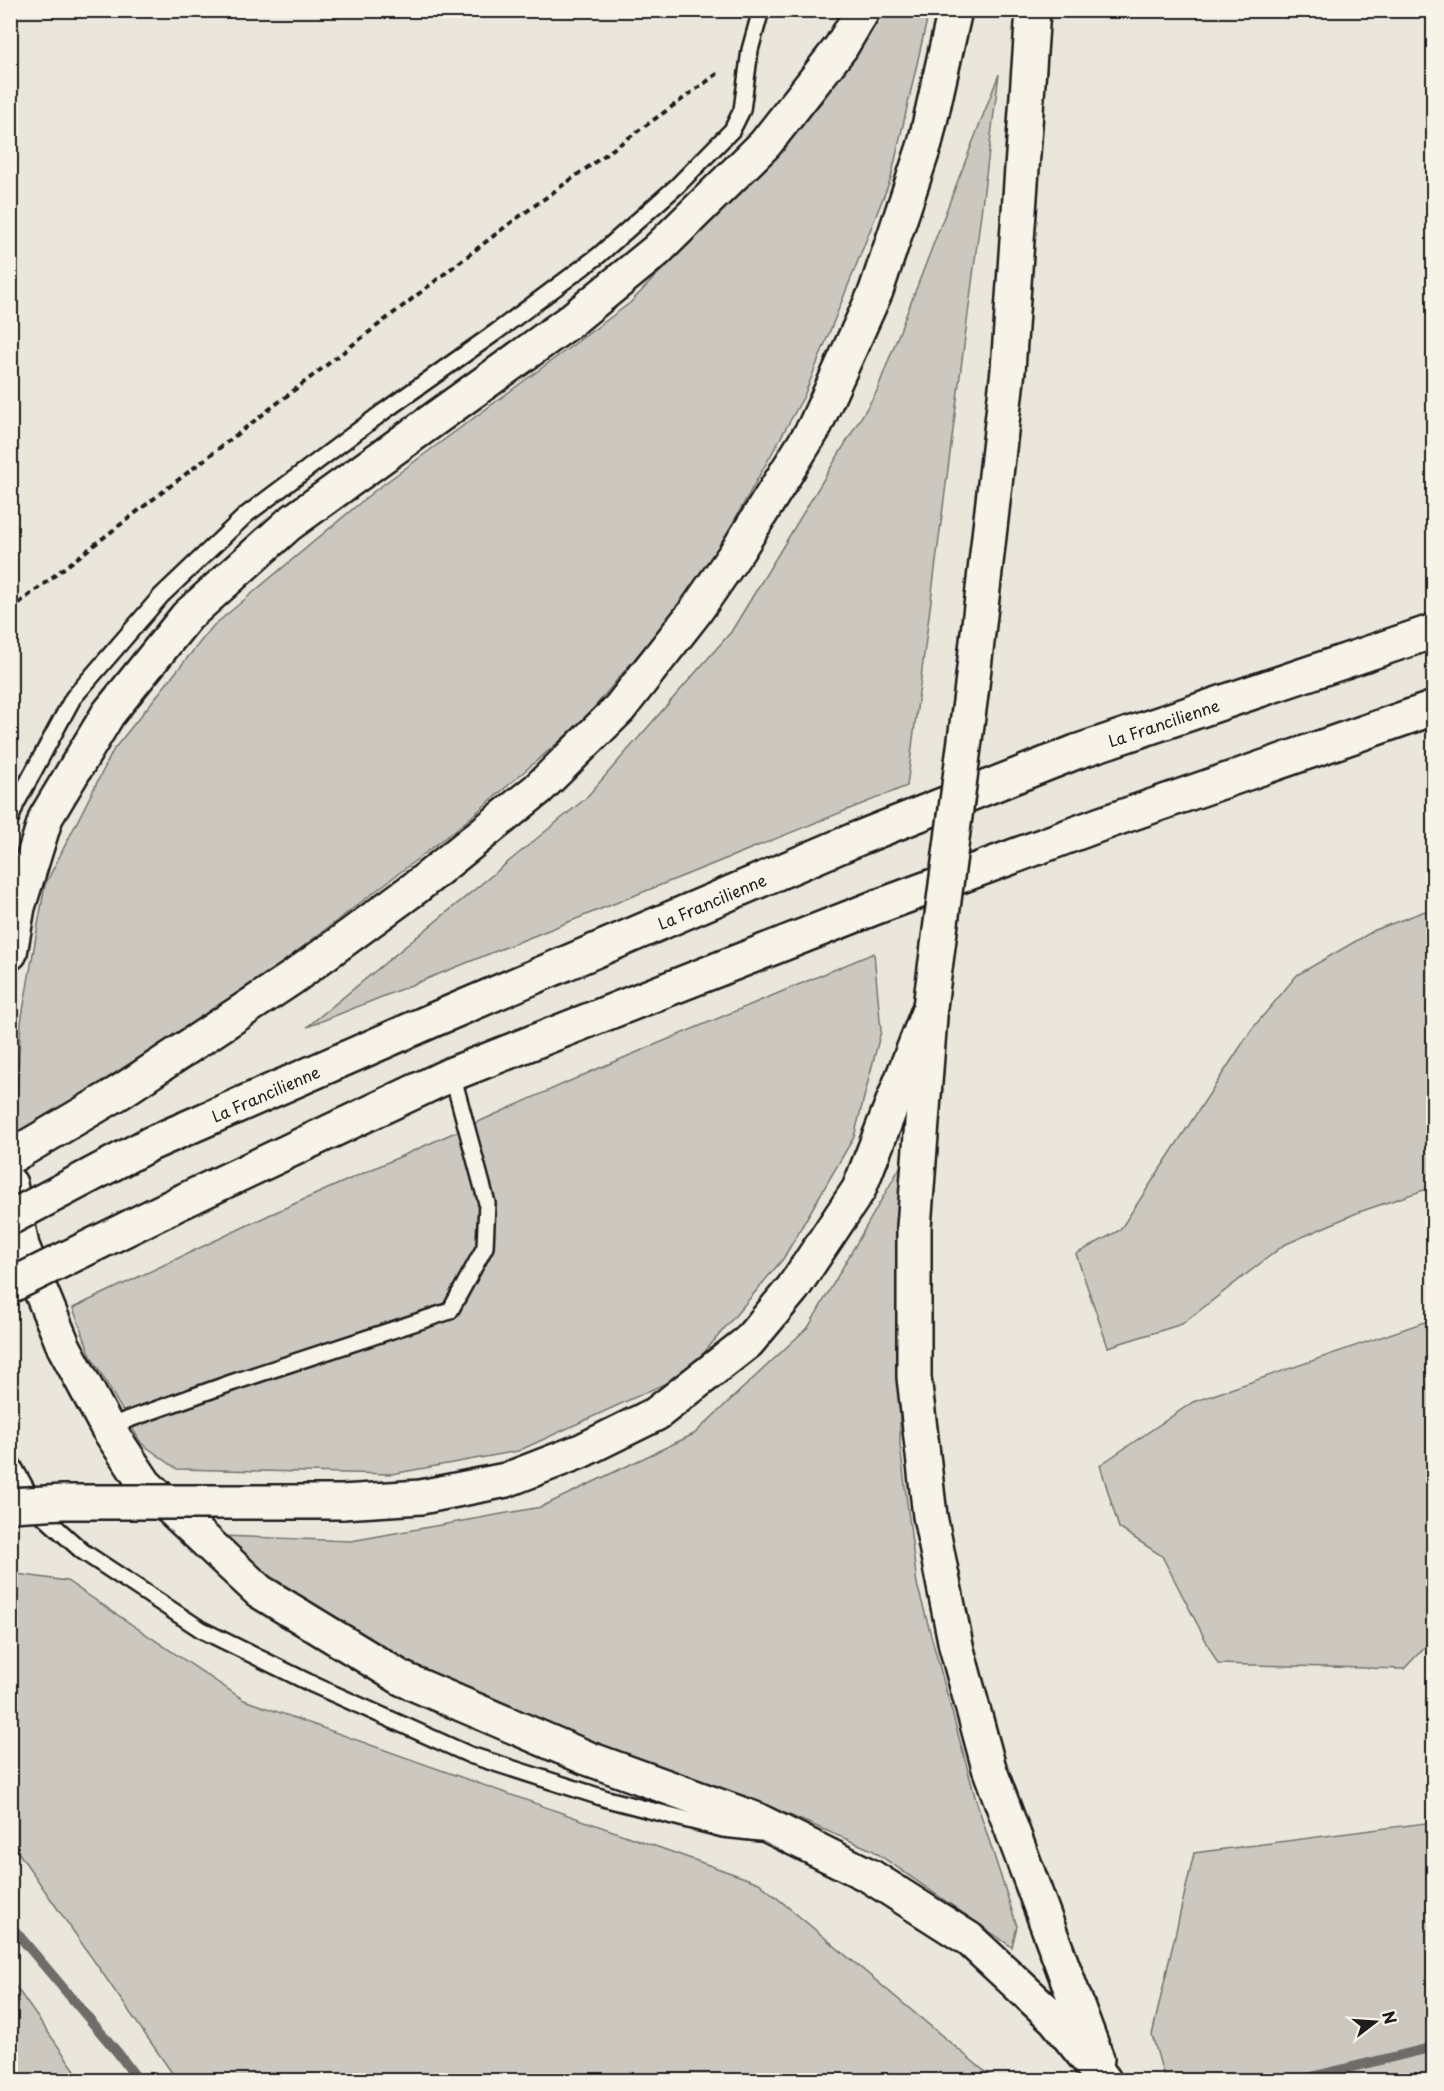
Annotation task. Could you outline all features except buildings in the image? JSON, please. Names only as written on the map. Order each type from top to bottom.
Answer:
[{"type":"main road","points":[[10,953],[18,907],[46,817],[108,714],[187,616],[290,524],[569,322],[656,251],[765,144],[841,47],[862,10]]},
{"type":"main road","points":[[10,1157],[120,1092],[292,978],[415,888],[538,789],[619,709],[694,612],[738,550],[814,428],[876,291],[925,144],[955,10]]},
{"type":"main road","points":[[1033,10],[1008,370],[971,694],[930,1007],[914,1227],[914,1377],[930,1516],[956,1646],[989,1768],[1105,2080]]},
{"type":"main road","name":"La Francilienne","points":[[10,1218],[150,1144],[880,829],[1076,752],[1434,631]]},
{"type":"main road","points":[[10,1286],[185,1200],[452,1074],[874,908],[1101,825],[1434,708]]},
{"type":"main road","points":[[10,1505],[63,1502],[342,1502],[421,1497],[506,1480],[581,1450],[656,1414],[748,1342],[793,1288],[859,1189],[930,1007]]},
{"type":"main road","points":[[10,1184],[22,1246],[64,1347],[107,1427],[145,1484],[259,1591],[402,1679],[587,1758],[755,1819],[870,1876],[969,1939],[1055,2019],[1105,2080]]},
{"type":"lane","points":[[10,820],[16,804],[73,698],[161,596],[246,515],[598,256],[677,186],[732,130],[742,110],[750,50],[761,10]]},
{"type":"lane","points":[[107,1427],[234,1382],[450,1311],[485,1247],[487,1203],[452,1074]]},
{"type":"lane","points":[[10,1460],[40,1513],[82,1551],[202,1630],[314,1685],[470,1755],[607,1799],[723,1829],[790,1836]]},
{"type":"path","points":[[10,609],[505,227],[750,50]]},
{"type":"shaded area","points":[[883,11],[929,11],[891,178],[804,396],[702,578],[583,721],[463,824],[266,975],[14,1139],[21,1022],[45,885],[114,749],[213,626],[373,492],[630,303],[821,103]]},
{"type":"shaded area","points":[[999,74],[907,786],[307,1027],[585,799],[731,632],[876,393]]},
{"type":"shaded area","points":[[1433,908],[1433,1187],[1359,1212],[1284,1245],[1182,1324],[1108,1347],[1076,1254],[1120,1230],[1252,1029],[1297,975],[1375,930]]},
{"type":"shaded area","points":[[874,953],[881,1031],[854,1137],[783,1259],[686,1374],[518,1451],[392,1474],[177,1469],[141,1443],[91,1356],[73,1308],[267,1216],[597,1069]]},
{"type":"shaded area","points":[[906,1157],[900,1269],[900,1445],[917,1584],[976,1800],[1017,1926],[1012,1947],[872,1850],[742,1795],[594,1744],[435,1677],[274,1583],[222,1536],[351,1541],[541,1507],[694,1434],[809,1326]]},
{"type":"shaded area","points":[[1433,1319],[1433,1638],[1404,1669],[1218,1664],[1162,1556],[1119,1528],[1100,1465],[1193,1402]]},
{"type":"shaded area","points":[[10,1573],[67,1581],[244,1700],[759,1883],[995,2080],[177,2080],[11,1842]]},
{"type":"shaded area","points":[[1433,1822],[1433,2080],[1165,2080],[1152,2035],[1194,1853]]},
{"type":"shaded area","points":[[11,1980],[82,2080],[11,2080]]},
{"type":"waterway","points":[[10,1925],[138,2080]]},
{"type":"waterway","points":[[1299,2080],[1434,2047]]}]
